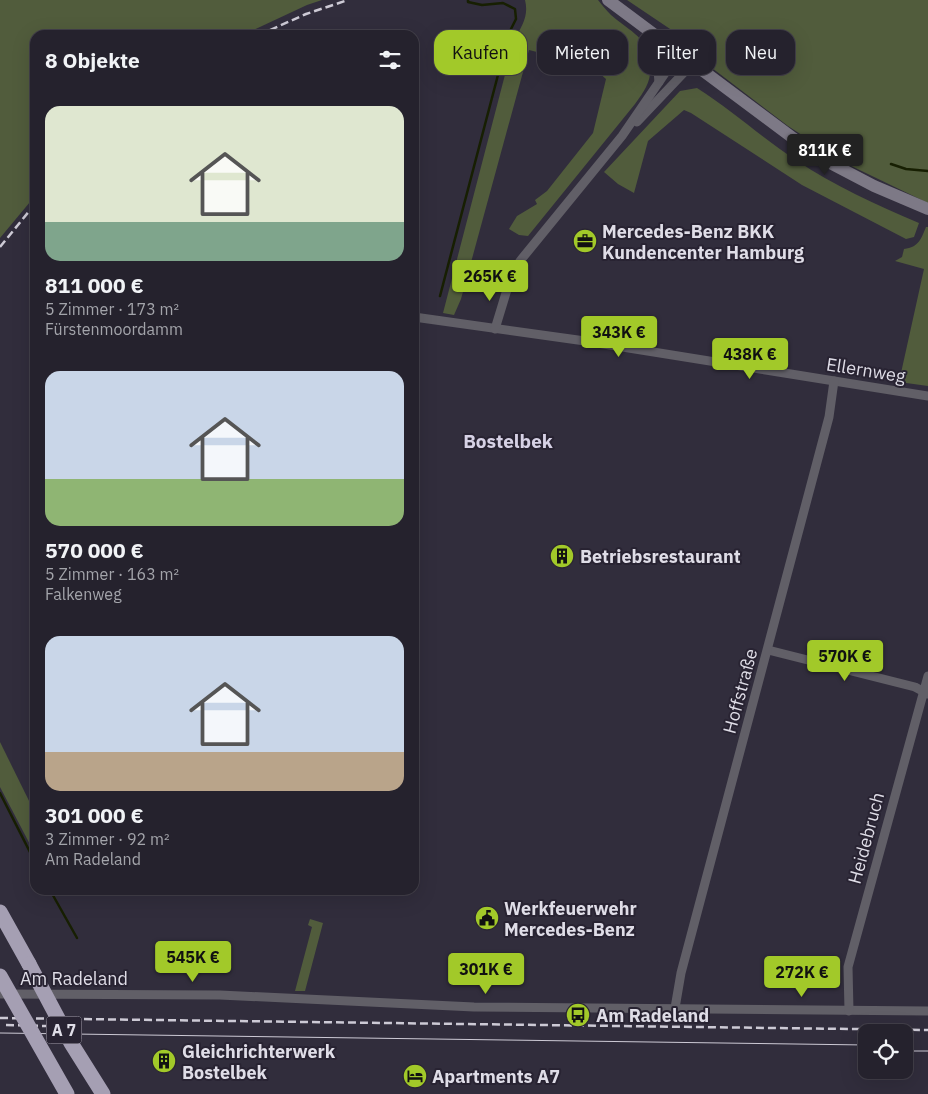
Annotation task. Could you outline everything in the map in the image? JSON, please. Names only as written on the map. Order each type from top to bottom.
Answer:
[{"type":"highway","name":"A 7","points":[[0,912],[72,1043],[103,1094]]},
{"type":"highway","name":"A 7","points":[[0,976],[67,1094]]},
{"type":"main road","points":[[608,0],[649,30]]},
{"type":"main road","points":[[709,75],[793,138],[832,164],[874,186],[928,209]]},
{"type":"street","points":[[658,75],[659,82]]},
{"type":"street","points":[[495,329],[509,283],[520,261],[622,136],[664,75]]},
{"type":"street","points":[[622,136],[682,75]]},
{"type":"street","name":"Ellernweg","points":[[419,319],[585,341],[928,396]]},
{"type":"street","name":"Hoffstraße","points":[[675,1008],[681,973],[829,416],[834,381]]},
{"type":"street","points":[[768,650],[915,687],[926,693]]},
{"type":"street","name":"Heidebruch","points":[[849,1011],[848,967],[926,693],[928,676]]},
{"type":"street","name":"Am Radeland","points":[[0,994],[220,995],[413,1005],[928,1011]]},
{"type":"green space","points":[[0,0],[322,0],[254,30],[30,30],[30,202],[0,238]]},
{"type":"green space","points":[[525,0],[598,0],[611,15],[638,36],[638,75],[649,75],[646,88],[635,104],[528,236],[519,235],[509,229],[517,216],[537,204],[535,200],[547,191],[593,133],[606,79],[601,75],[628,75],[628,30],[537,30],[537,52],[529,50],[527,57],[527,30],[519,30],[525,16]]},
{"type":"green space","points":[[627,0],[928,0],[928,203],[843,162],[788,126],[716,71],[716,30],[672,30]]},
{"type":"green space","points":[[505,75],[522,75],[461,299],[454,315],[443,313]]},
{"type":"green space","points":[[697,88],[810,169],[856,195],[919,223],[914,237],[906,239],[802,185],[684,110],[648,141],[634,193],[618,184],[604,172],[680,91]]},
{"type":"green space","points":[[926,227],[928,227],[928,386],[899,382],[924,269],[895,261],[902,257],[904,249],[919,242]]},
{"type":"green space","points":[[0,742],[30,803],[30,844],[0,787]]},
{"type":"green space","points":[[310,919],[323,923],[305,991],[295,991],[312,927],[308,925]]},
{"type":"waterway","points":[[440,296],[509,33],[516,19],[515,9],[503,3],[482,5],[468,2],[468,0]]},
{"type":"waterway","points":[[891,164],[906,169],[928,171]]},
{"type":"waterway","points":[[0,793],[30,852]]},
{"type":"waterway","points":[[53,895],[77,938]]},
{"type":"tram line","points":[[0,1033],[858,1045]]},
{"type":"tram line","points":[[913,1051],[928,1051]]},
{"type":"railway","points":[[270,30],[306,14],[348,0]]},
{"type":"railway","points":[[0,247],[30,210]]},
{"type":"railway","points":[[0,1018],[928,1030]]},
{"type":"railway","points":[[6,1025],[46,1026]]},
{"type":"place","name":"Mercedes-Benz BKK Kundencenter Hamburg","points":[[585,241]]},
{"type":"place","name":"Betriebsrestaurant","points":[[562,556]]},
{"type":"place","name":"Werkfeuerwehr Mercedes-Benz","points":[[487,918]]},
{"type":"place","name":"Am Radeland","points":[[578,1015]]},
{"type":"place","name":"Gleichrichterwerk Bostelbek","points":[[164,1061]]},
{"type":"place","name":"Apartments A7","points":[[415,1076]]},
{"type":"district","name":"Bostelbek","points":[[508,441]]}]
